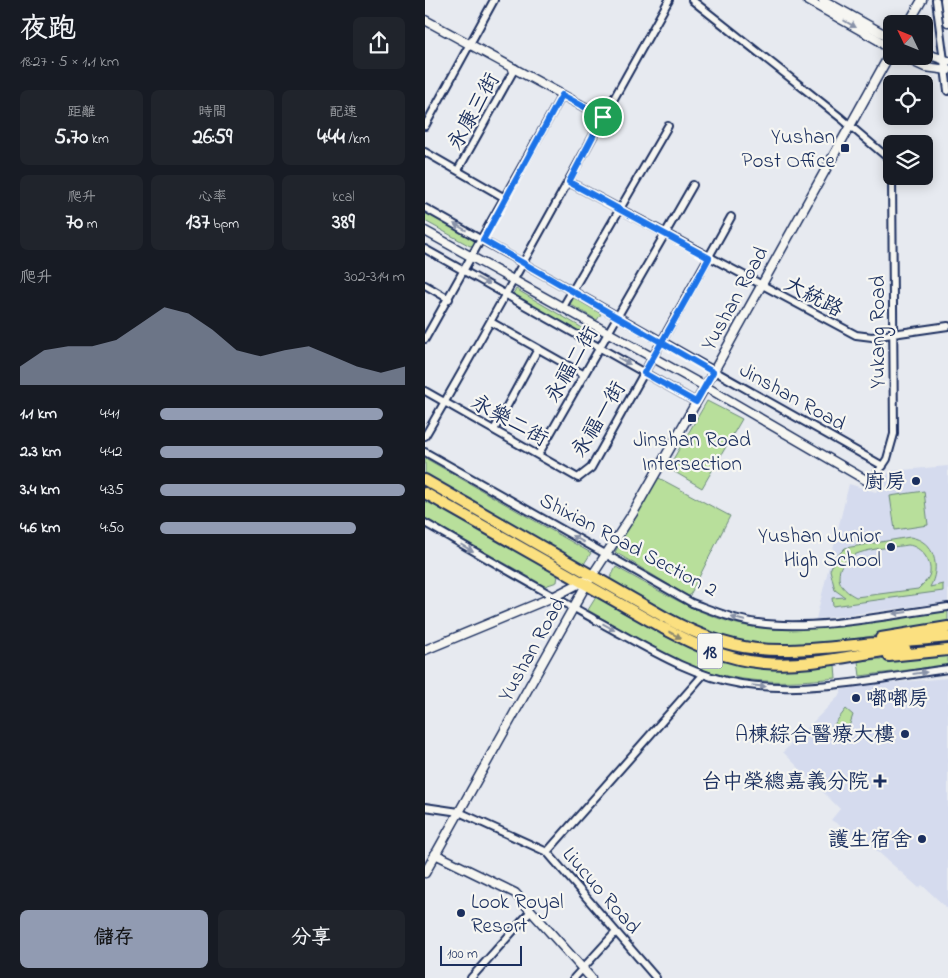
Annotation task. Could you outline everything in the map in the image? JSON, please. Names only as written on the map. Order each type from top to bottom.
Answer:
[{"type":"main road","name":"Shixian Road Section 2","points":[[425,480],[587,582]]},
{"type":"main road","name":"Shixian Road Section 2","points":[[425,494],[587,582],[696,634],[723,644],[768,651],[847,651],[904,655],[948,650]]},
{"type":"main road","name":"Shixian Road Section 2","points":[[847,651],[906,632],[948,627]]},
{"type":"main road","name":"Shixian Road Section 2","points":[[847,651],[948,636]]},
{"type":"main road","name":"Shixian Road Section 2","points":[[847,651],[948,643]]},
{"type":"street","points":[[425,126],[469,42],[494,0]]},
{"type":"street","points":[[425,436],[491,322],[669,0]]},
{"type":"street","points":[[693,0],[883,154]]},
{"type":"street","points":[[807,0],[883,45]]},
{"type":"street","points":[[823,0],[883,34]]},
{"type":"street","points":[[913,15],[922,0]]},
{"type":"street","points":[[936,0],[946,61],[948,91]]},
{"type":"street","points":[[945,0],[948,22]]},
{"type":"street","points":[[425,20],[469,42],[603,117]]},
{"type":"street","points":[[933,56],[946,61]]},
{"type":"street","name":"Yushan Road","points":[[425,873],[587,582],[606,555],[705,387],[884,65]]},
{"type":"street","points":[[921,65],[947,70]]},
{"type":"street","name":"永康三街","points":[[458,170],[515,68]]},
{"type":"street","points":[[425,340],[483,240],[562,95]]},
{"type":"street","points":[[563,307],[668,126]]},
{"type":"street","points":[[425,152],[505,198]]},
{"type":"street","name":"大統路","points":[[569,182],[761,286],[861,337],[895,335],[948,326]]},
{"type":"street","name":"永福二街","points":[[538,455],[693,185]]},
{"type":"street","name":"Yukang Road","points":[[871,483],[883,466],[892,446],[894,434],[895,335],[892,185]]},
{"type":"street","name":"Jinshan Road","points":[[425,208],[713,372],[883,466]]},
{"type":"street","name":"永福一街","points":[[578,478],[591,468],[731,217]]},
{"type":"street","name":"Jinshan Road","points":[[425,231],[608,332],[871,483]]},
{"type":"street","points":[[425,249],[696,402]]},
{"type":"street","points":[[425,285],[449,299]]},
{"type":"street","points":[[491,322],[583,374]]},
{"type":"street","points":[[494,430],[538,348]]},
{"type":"street","name":"永樂二街","points":[[425,390],[578,478]]},
{"type":"street","name":"Shixian Road Section 2","points":[[425,452],[693,603],[719,614],[760,624],[816,624],[948,607]]},
{"type":"street","points":[[425,524],[655,653],[703,675],[740,684],[795,687],[948,669]]},
{"type":"street","points":[[425,650],[587,582]]},
{"type":"street","points":[[547,852],[703,675]]},
{"type":"street","name":"Liucuo Road","points":[[425,807],[459,812],[547,852],[656,978]]},
{"type":"street","points":[[435,854],[515,894],[591,978]]},
{"type":"street","points":[[471,978],[531,911]]},
{"type":"street","points":[[574,978],[616,932]]},
{"type":"shaded area","name":"Yushan Junior High School","points":[[948,466],[948,602],[816,619],[849,484],[876,492],[890,471]]},
{"type":"shaded area","name":"台中榮總嘉義分院","points":[[948,678],[948,909],[922,885],[919,888],[868,843],[831,820],[840,809],[783,752],[841,694],[841,690],[868,685]]},
{"type":"green space","points":[[425,212],[474,240],[475,245],[470,246],[425,221]]},
{"type":"green space","points":[[516,289],[591,333],[588,338],[512,295]]},
{"type":"green space","points":[[571,296],[601,314],[597,320],[568,303]]},
{"type":"green space","points":[[707,401],[742,419],[702,488],[668,468]]},
{"type":"green space","points":[[425,458],[591,553],[584,564],[425,476]]},
{"type":"green space","points":[[657,477],[730,516],[689,597],[615,552]]},
{"type":"green space","points":[[924,491],[928,525],[895,530],[890,496]]},
{"type":"green space","points":[[425,499],[558,575],[557,582],[545,586],[425,518]]},
{"type":"green space","points":[[910,537],[918,539],[930,549],[935,563],[935,571],[930,587],[943,584],[943,591],[833,606],[832,598],[845,597],[835,590],[830,570],[836,557],[845,548]],"holes":[[[913,546],[922,552],[930,566],[928,578],[918,589],[856,597],[847,592],[841,584],[839,578],[840,568],[846,560],[854,555],[876,549]]]},
{"type":"green space","points":[[616,567],[702,612],[733,623],[783,629],[811,628],[868,623],[948,611],[948,624],[829,642],[767,644],[738,640],[711,632],[685,620],[610,579]]},
{"type":"green space","points":[[596,597],[662,634],[702,652],[790,668],[835,665],[836,678],[764,681],[736,678],[704,670],[670,656],[588,610]]},
{"type":"green space","points":[[948,653],[948,665],[860,676],[858,661]]},
{"type":"green space","points":[[846,709],[853,715],[845,738],[832,727]]},
{"type":"place","name":"Yushan Post Office","points":[[845,148]]},
{"type":"place","name":"Jinshan Road Intersection","points":[[692,418]]},
{"type":"place","name":"廚房","points":[[916,481]]},
{"type":"place","name":"Yushan Junior High School","points":[[891,547]]},
{"type":"place","name":"嘟嘟房","points":[[856,698]]},
{"type":"place","name":"A棟綜合醫療大樓","points":[[905,734]]},
{"type":"place","name":"台中榮總嘉義分院","points":[[880,781]]},
{"type":"place","name":"護生宿舍","points":[[922,839]]},
{"type":"place","name":"Look Royal Resort","points":[[461,913]]},
{"type":"route","points":[[603,117],[562,95],[483,240],[523,264],[617,317],[662,343],[713,372],[696,402],[644,373],[662,343],[681,310],[709,258],[569,182],[603,117]]}]
